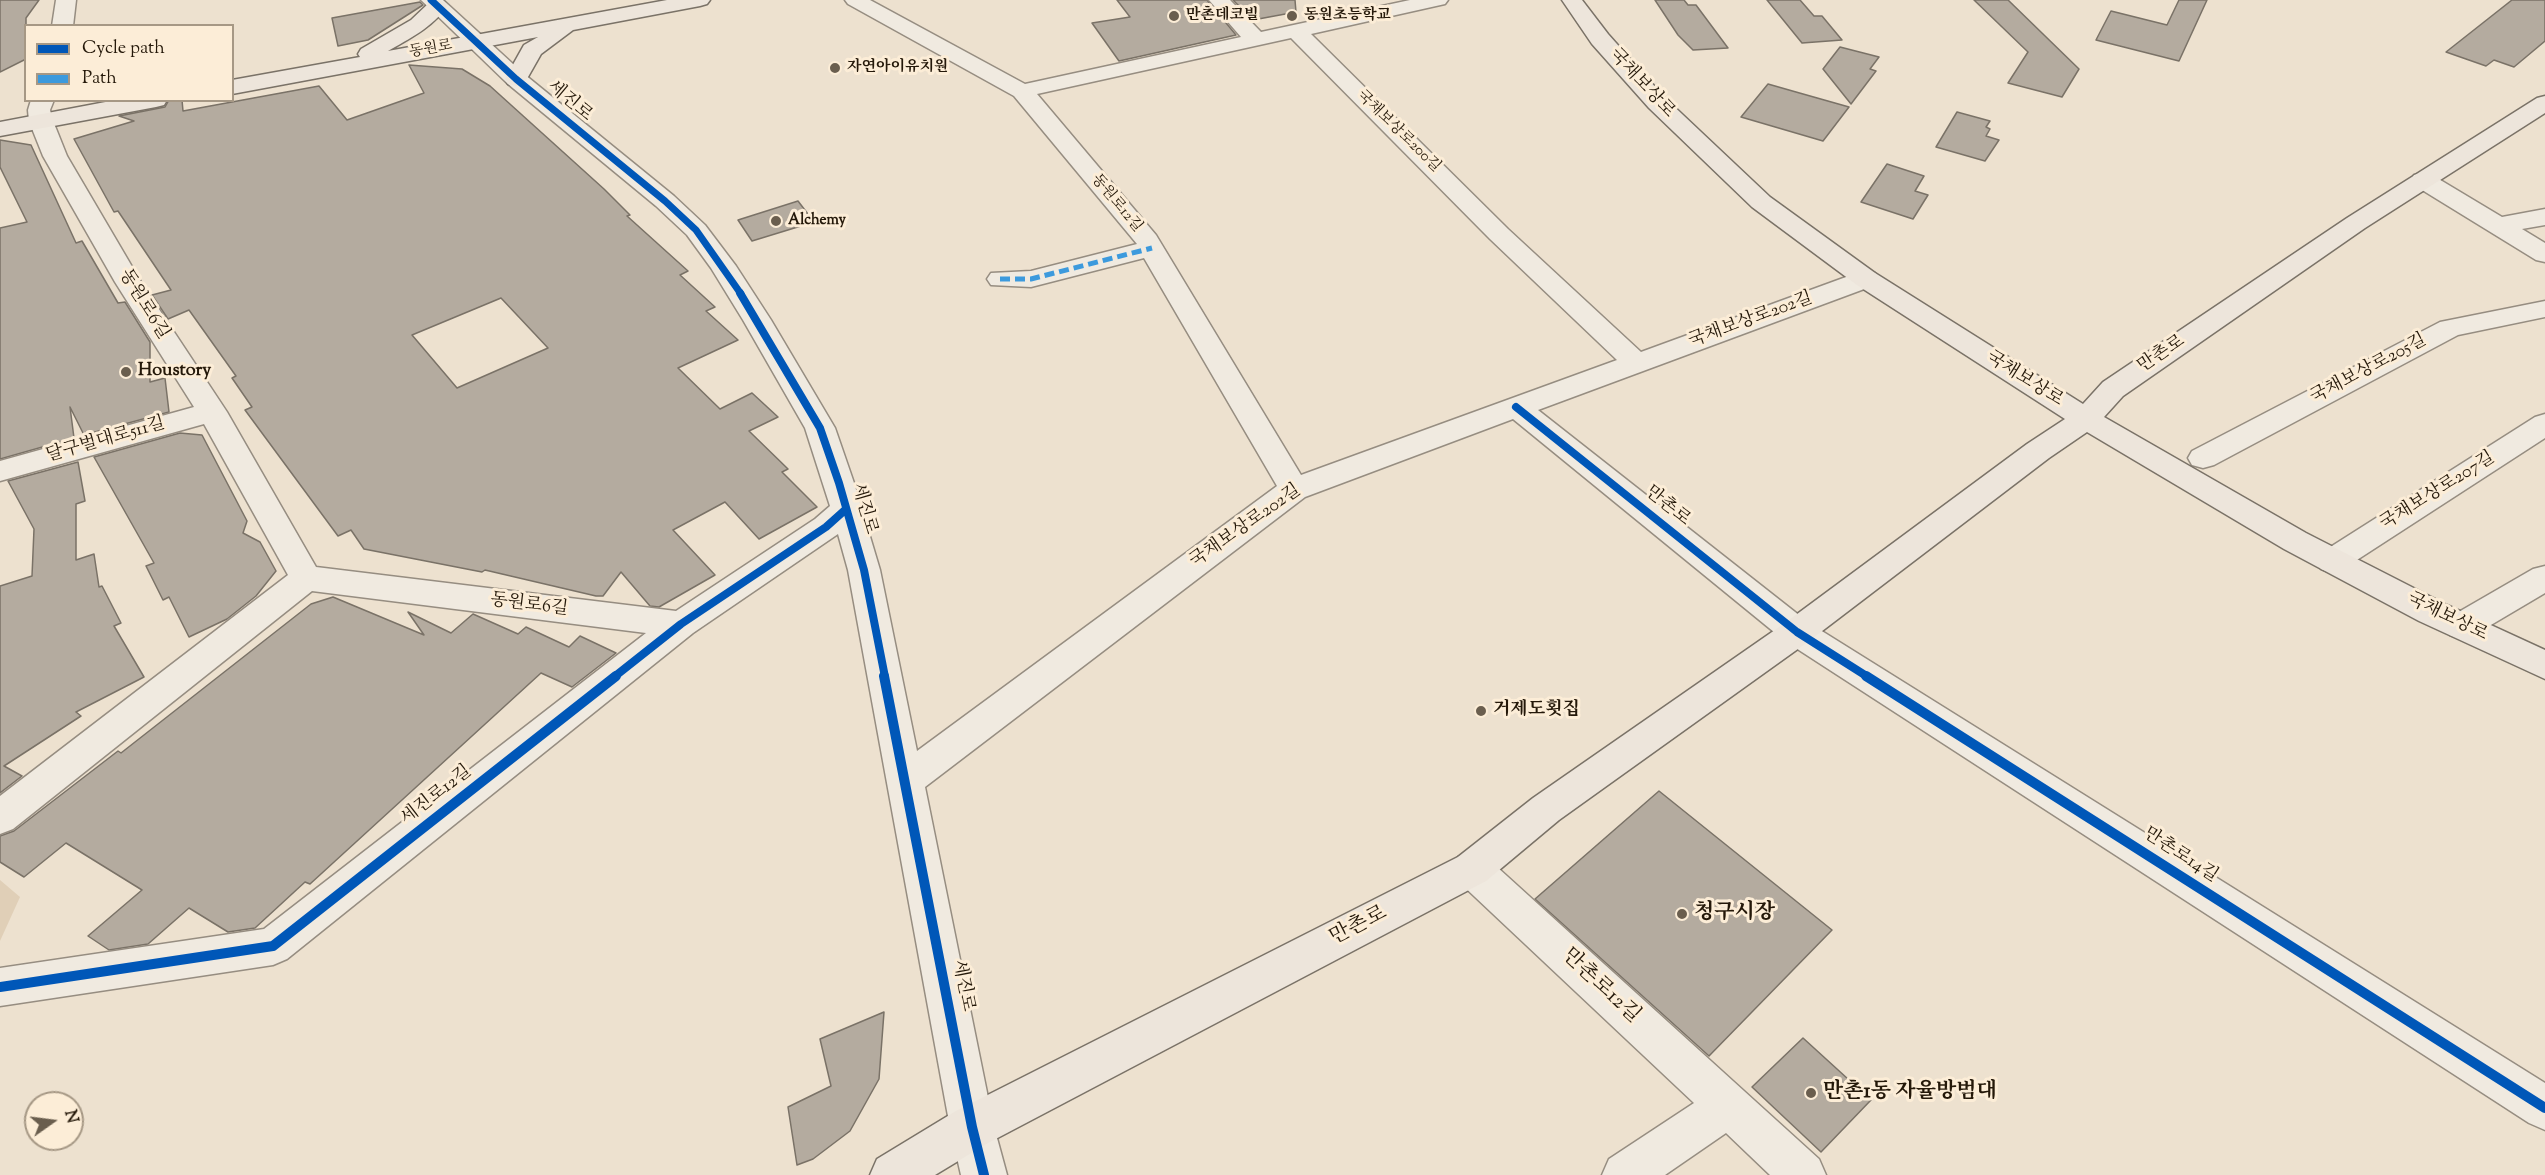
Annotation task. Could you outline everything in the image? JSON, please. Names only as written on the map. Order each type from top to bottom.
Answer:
[{"type":"main road","name":"동원로","points":[[234,87],[700,0]]},
{"type":"main road","name":"국채보상로","points":[[1572,0],[1600,39],[1657,103],[1761,202],[1866,279],[2086,419],[2332,561],[2545,665]]},
{"type":"main road","points":[[343,66],[403,34],[434,3]]},
{"type":"main road","points":[[516,79],[532,50],[569,24]]},
{"type":"main road","points":[[0,129],[42,111],[135,102]]},
{"type":"main road","name":"만촌로","points":[[893,1175],[972,1127],[1472,868],[1546,809],[1797,632],[2038,451],[2086,419],[2113,389],[2356,223],[2545,104]]},
{"type":"street","points":[[62,24],[66,0]]},
{"type":"street","name":"동원로12길","points":[[855,0],[1022,91],[1152,248],[1294,489]]},
{"type":"street","points":[[1220,0],[1256,40]]},
{"type":"street","points":[[1022,91],[1438,0]]},
{"type":"street","name":"세진로","points":[[434,3],[516,79],[665,201],[696,230],[734,283],[820,428],[839,483],[864,570],[972,1127],[984,1175]]},
{"type":"street","name":"국채보상로200길","points":[[1296,31],[1499,234],[1636,363]]},
{"type":"street","name":"동원로6길","points":[[42,111],[56,156],[128,282],[212,412],[306,578],[681,624]]},
{"type":"street","points":[[2423,180],[2545,254]]},
{"type":"street","points":[[2497,226],[2545,217]]},
{"type":"street","points":[[999,279],[1031,279],[1152,248]]},
{"type":"street","name":"국채보상로202길","points":[[905,781],[1294,489],[1866,279]]},
{"type":"street","name":"국채보상로205길","points":[[2203,459],[2450,328],[2545,309]]},
{"type":"street","name":"만촌로","points":[[1516,407],[1797,632]]},
{"type":"street","name":"달구벌대로511길","points":[[0,471],[212,412]]},
{"type":"street","name":"국채보상로207길","points":[[2332,561],[2545,424]]},
{"type":"street","name":"세진로12길","points":[[0,987],[273,946],[681,624],[826,527],[845,510]]},
{"type":"street","points":[[0,818],[306,578]]},
{"type":"street","points":[[2462,626],[2545,578]]},
{"type":"street","name":"만촌로14길","points":[[1797,632],[2545,1108]]},
{"type":"street","name":"만촌로12길","points":[[1472,868],[1803,1175]]},
{"type":"street","points":[[1624,1175],[1728,1106]]},
{"type":"shaded area","points":[[0,880],[20,897],[0,941]]},
{"type":"building","points":[[0,0],[39,0],[24,24],[24,60],[0,72]]},
{"type":"building","points":[[1117,0],[1207,0],[1236,35],[1119,61],[1092,23],[1130,17]]},
{"type":"building","points":[[1233,0],[1295,0],[1296,12],[1253,20]]},
{"type":"building","points":[[1655,0],[1684,0],[1688,5],[1696,5],[1728,48],[1693,50],[1678,35]]},
{"type":"building","points":[[1767,0],[1800,0],[1814,16],[1822,16],[1842,40],[1802,43]]},
{"type":"building","points":[[1974,0],[2008,0],[2079,69],[2062,97],[2008,83],[2028,52]]},
{"type":"building","points":[[2179,0],[2207,0],[2179,61],[2096,40],[2111,11],[2167,25]]},
{"type":"building","points":[[2512,0],[2545,0],[2545,41],[2514,67],[2494,60],[2486,66],[2446,52]]},
{"type":"building","points":[[420,2],[423,5],[368,40],[338,46],[332,18]]},
{"type":"building","points":[[1840,47],[1879,57],[1870,69],[1876,71],[1851,104],[1823,69]]},
{"type":"building","points":[[409,65],[462,69],[490,86],[604,189],[630,215],[627,216],[688,271],[680,275],[715,307],[706,311],[738,340],[678,368],[720,409],[752,393],[778,417],[749,431],[788,469],[782,472],[817,507],[759,539],[725,502],[673,530],[715,575],[659,607],[650,606],[621,572],[603,596],[596,596],[485,570],[482,572],[364,549],[351,530],[338,536],[245,410],[252,407],[232,378],[236,376],[189,310],[168,319],[152,295],[171,290],[118,211],[114,212],[74,139],[134,121],[119,116],[165,107],[168,102],[182,102],[183,111],[319,86],[347,120],[424,93]],"holes":[[[501,298],[548,348],[457,388],[412,335]]]},
{"type":"building","points":[[1768,84],[1849,107],[1823,141],[1741,117]]},
{"type":"building","points":[[1957,112],[1990,121],[1986,127],[1990,129],[1986,136],[1999,140],[1985,161],[1936,147]]},
{"type":"building","points":[[0,140],[31,145],[76,243],[82,241],[118,303],[125,302],[150,342],[150,382],[165,378],[169,412],[84,435],[70,407],[74,438],[0,459],[0,228],[27,222],[0,167]]},
{"type":"building","points":[[1887,164],[1924,176],[1915,191],[1928,195],[1913,219],[1861,202]]},
{"type":"building","name":"Alchemy","points":[[798,201],[814,222],[752,241],[738,220]]},
{"type":"building","points":[[180,433],[202,435],[247,521],[243,533],[260,542],[276,571],[256,596],[227,619],[189,637],[169,597],[163,600],[146,566],[154,563],[94,457]]},
{"type":"building","points":[[78,462],[85,501],[76,504],[76,560],[94,554],[99,587],[102,586],[121,623],[114,626],[144,677],[76,712],[81,716],[4,766],[22,776],[0,793],[0,586],[32,576],[34,529],[8,481]]},
{"type":"building","points":[[333,597],[424,635],[408,612],[451,633],[473,614],[518,634],[526,627],[569,647],[580,636],[616,653],[572,687],[541,673],[310,884],[305,882],[255,928],[228,932],[189,908],[148,944],[109,950],[88,936],[142,890],[66,843],[24,877],[0,862],[0,836],[14,831],[118,751],[121,753],[311,604]]},
{"type":"building","name":"청구시장","points":[[1659,791],[1832,930],[1709,1056],[1535,899]]},
{"type":"building","points":[[884,1012],[879,1079],[850,1131],[813,1159],[797,1165],[788,1107],[831,1086],[820,1039]]},
{"type":"building","name":"만촌1동 자율방범대","points":[[1803,1038],[1871,1100],[1821,1152],[1752,1087]]},
{"type":"marked path","points":[[1000,279],[1031,279],[1152,248]]},
{"type":"cycle path","points":[[431,0],[516,79],[665,201],[696,230],[723,266],[757,320],[820,428],[839,483],[864,570],[972,1127],[984,1175]]},
{"type":"cycle path","points":[[1516,407],[1797,632],[2545,1108]]},
{"type":"cycle path","points":[[0,987],[273,946],[681,624],[826,527],[845,510]]},
{"type":"place","name":"만촌데코빌","points":[[1174,16]]},
{"type":"place","name":"동원초등학교","points":[[1292,16]]},
{"type":"place","name":"자연아이유치원","points":[[835,68]]},
{"type":"place","name":"Alchemy","points":[[776,221]]},
{"type":"place","name":"Houstory","points":[[126,372]]},
{"type":"place","name":"거제도횟집","points":[[1481,711]]},
{"type":"place","name":"청구시장","points":[[1682,914]]},
{"type":"place","name":"만촌1동 자율방범대","points":[[1811,1093]]}]
